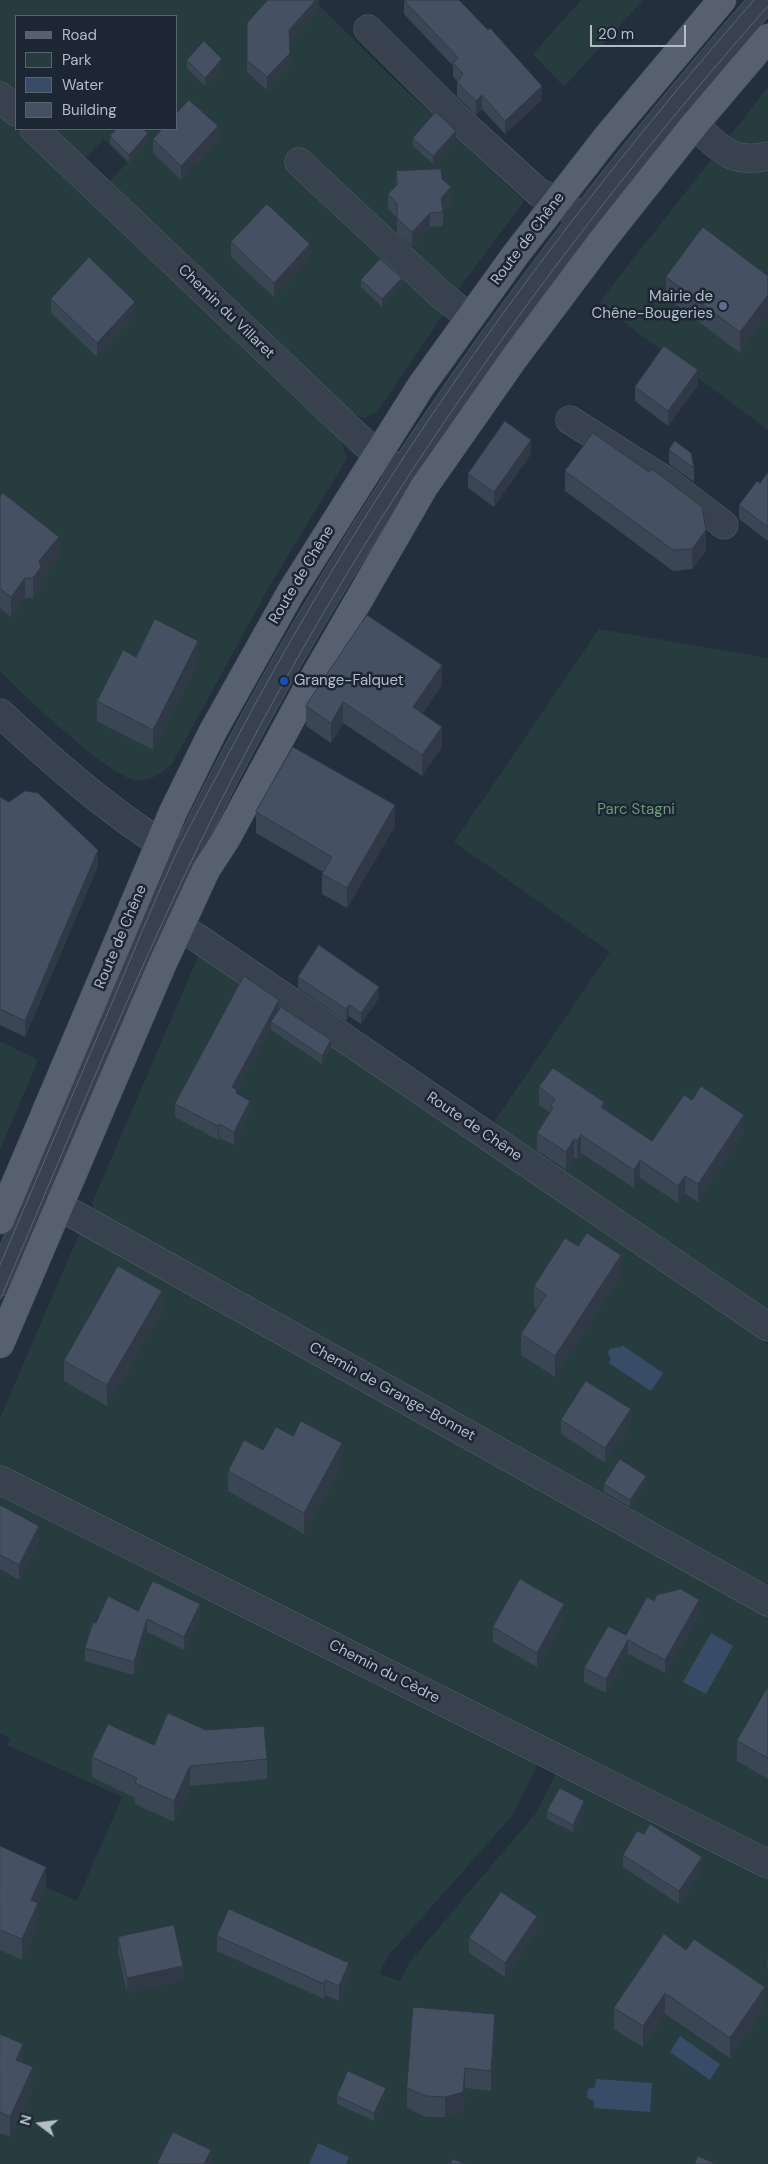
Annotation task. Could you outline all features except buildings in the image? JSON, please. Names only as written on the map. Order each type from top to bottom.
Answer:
[{"type":"main road","name":"Route de Chêne","points":[[1,1339],[37,1196],[160,844],[198,760],[250,662],[330,529],[421,386],[557,200],[653,80],[722,0]]},
{"type":"main road","name":"Route de Chêne","points":[[0,1220],[37,1196],[179,928],[195,864],[226,839],[305,693],[424,487],[515,358],[605,237],[694,125],[768,38]]},
{"type":"street","points":[[0,1282],[37,1196],[195,864],[278,678],[402,472],[486,349],[582,219],[677,100],[764,0]]},
{"type":"street","points":[[368,29],[459,120],[538,193],[557,200],[605,237]]},
{"type":"street","points":[[0,96],[15,111]]},
{"type":"street","points":[[694,125],[728,154],[742,159],[756,159],[768,156]]},
{"type":"street","name":"Chemin du Villaret","points":[[35,130],[377,455],[424,487]]},
{"type":"street","points":[[299,162],[439,293],[470,318]]},
{"type":"street","points":[[570,420],[669,483],[724,525]]},
{"type":"street","points":[[0,713],[44,754],[160,844],[195,864]]},
{"type":"street","name":"Route de Chêne","points":[[179,928],[196,937],[768,1327]]},
{"type":"street","name":"Chemin de Grange-Bonnet","points":[[37,1196],[768,1602]]},
{"type":"street","name":"Chemin du Cèdre","points":[[0,1480],[768,1864]]},
{"type":"green space","points":[[0,0],[314,0],[385,71],[524,201],[459,289],[443,288],[445,312],[377,412],[365,418],[353,414],[107,184],[127,163],[104,139],[83,160],[51,130],[178,130],[178,15],[15,15],[15,96],[0,82]]},
{"type":"green space","points":[[581,0],[643,0],[564,87],[533,54]]},
{"type":"green space","points":[[768,87],[768,430],[602,306],[601,300]]},
{"type":"green space","points":[[0,115],[338,431],[347,459],[273,580],[172,764],[159,774],[146,780],[135,780],[122,775],[105,764],[65,732],[0,671]]},
{"type":"green space","name":"Parc Stagni","points":[[599,629],[768,658],[768,1314],[492,1125],[610,952],[454,842]]},
{"type":"green space","points":[[199,955],[768,1345],[768,1588],[526,1455],[347,1350],[95,1211],[92,1203]]},
{"type":"green space","points":[[0,1041],[38,1060],[0,1150]]},
{"type":"green space","points":[[80,1232],[653,1554],[768,1616],[768,1855],[0,1469],[0,1418]]},
{"type":"green space","points":[[0,1487],[525,1749],[537,1766],[512,1816],[388,1956],[379,1974],[400,1981],[409,1963],[536,1813],[559,1768],[768,1872],[768,2164],[0,2164],[0,1950],[31,1920],[46,1887],[77,1901],[122,1797],[7,1745],[10,1738],[0,1733]]},
{"type":"water","points":[[622,1345],[663,1373],[651,1391],[609,1363],[611,1359],[608,1353],[610,1349],[620,1348]]},
{"type":"water","points":[[711,1633],[733,1646],[706,1694],[683,1682]]},
{"type":"water","points":[[680,2036],[720,2064],[710,2080],[670,2052]]},
{"type":"water","points":[[596,2079],[652,2083],[650,2112],[594,2108],[594,2101],[587,2098],[588,2089],[595,2087]]},
{"type":"water","points":[[318,2143],[349,2157],[346,2164],[309,2164]]},
{"type":"tram line","points":[[0,1265],[176,854],[286,648],[406,454],[470,359],[537,267],[607,176],[679,87],[754,0]]},
{"type":"tram line","points":[[0,1300],[140,972],[200,843],[288,675],[347,573],[410,474],[476,376],[545,280],[691,95],[768,6]]},
{"type":"place","name":"Mairie de Chêne-Bougeries","points":[[723,306]]},
{"type":"place","name":"Grange-Falquet","points":[[284,681]]}]
